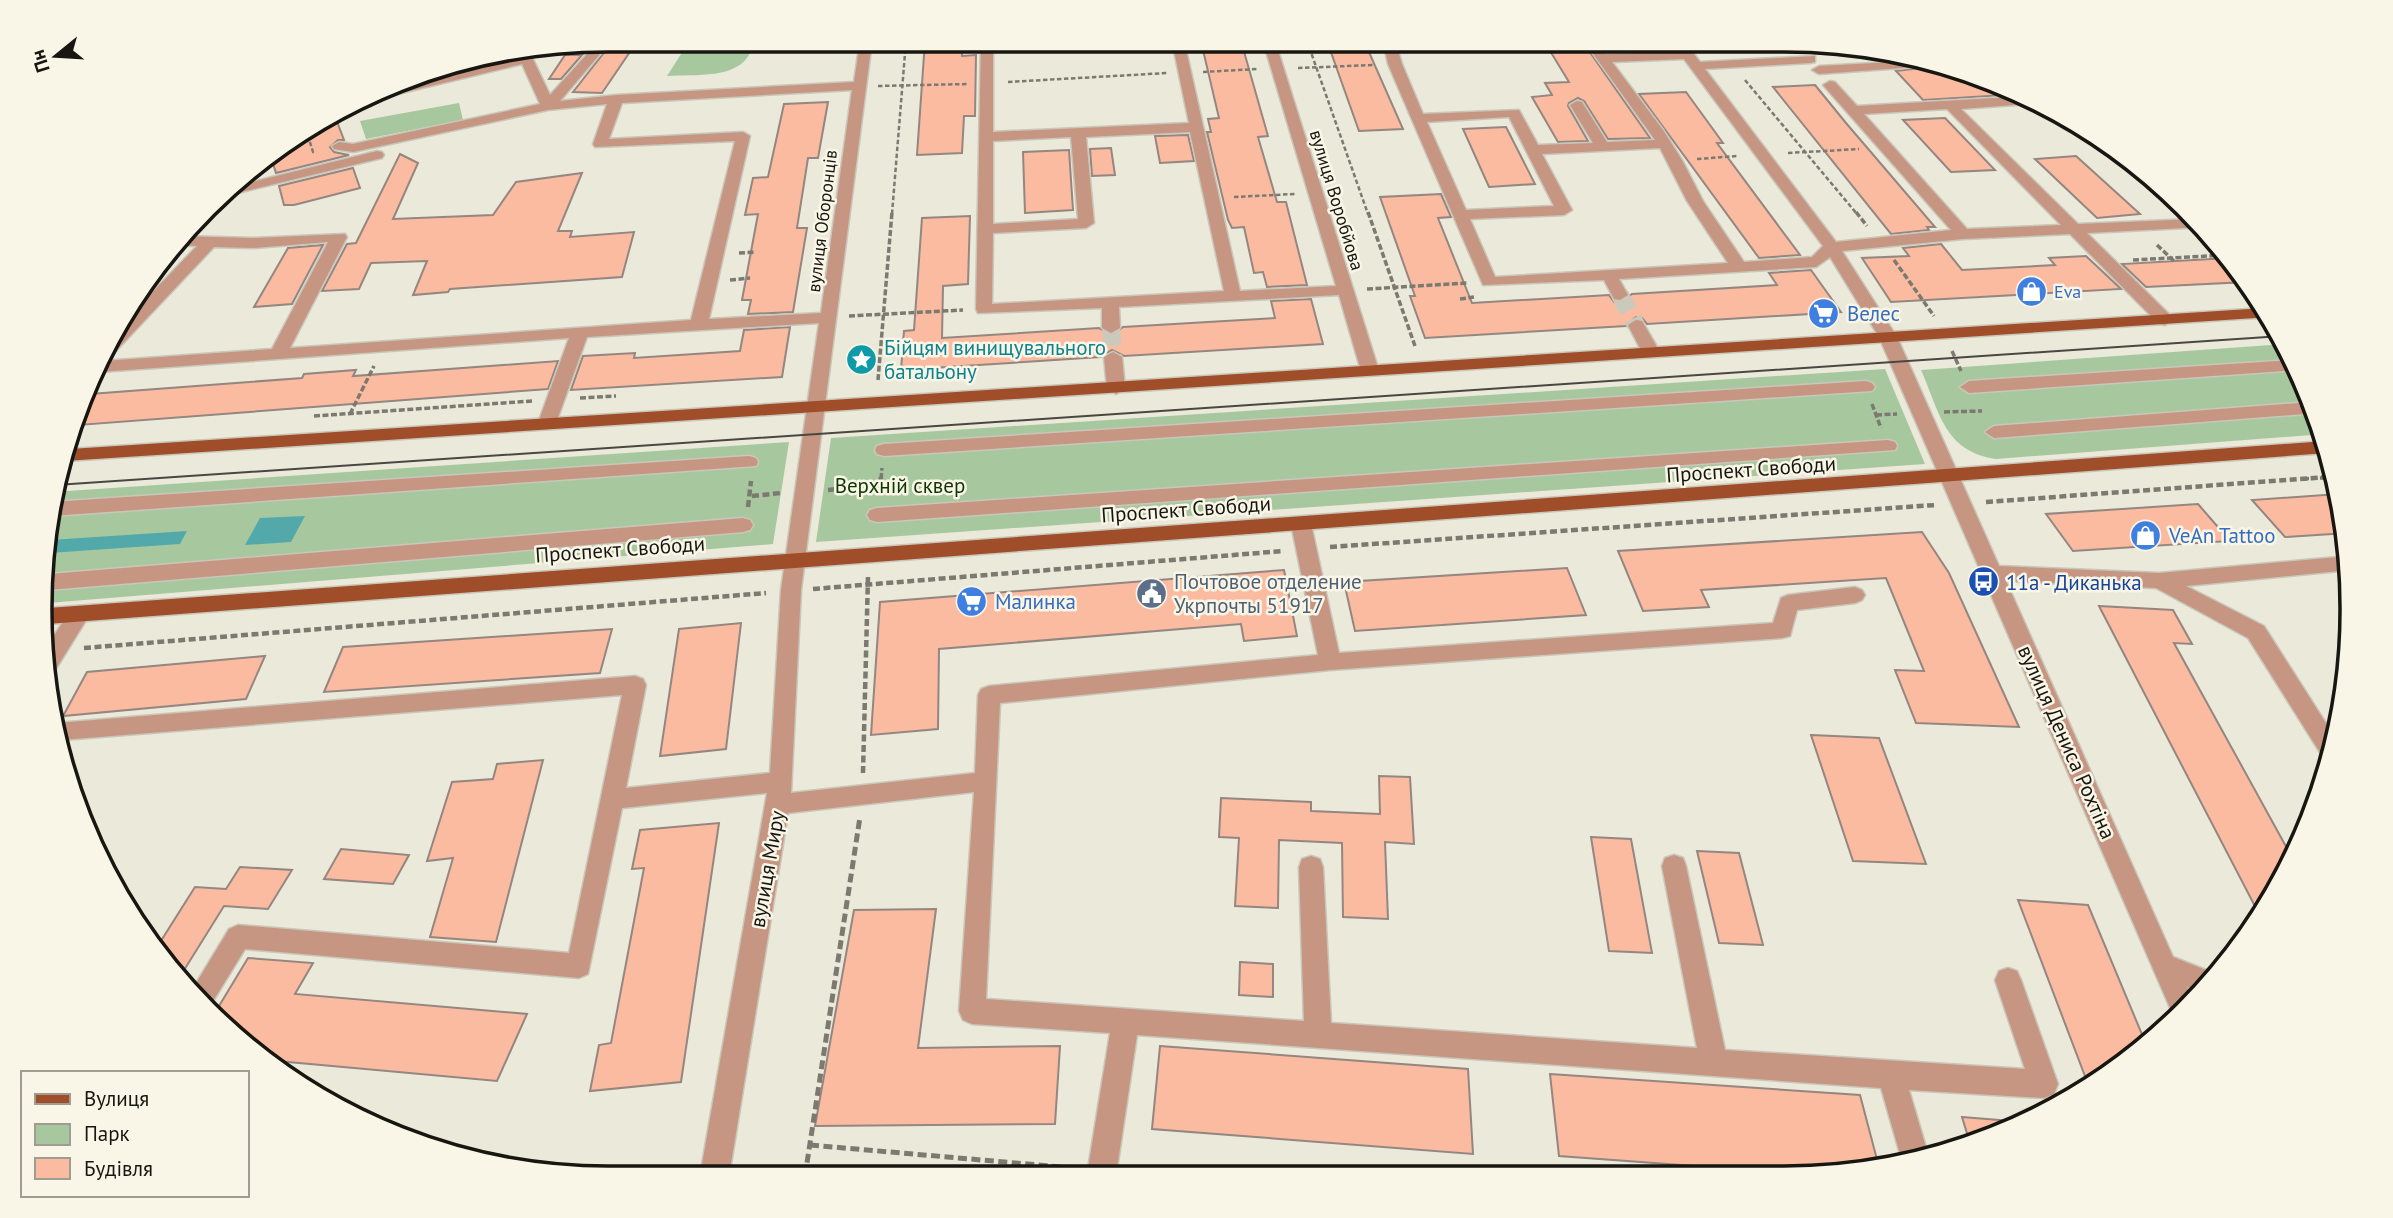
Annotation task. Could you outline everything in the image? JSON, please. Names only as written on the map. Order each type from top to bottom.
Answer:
[{"type":"main road","points":[[74,455],[2255,314]]},
{"type":"main road","name":"Проспект Свободи","points":[[52,616],[2317,448]]},
{"type":"street","name":"вулиця Оборонців","points":[[795,559],[864,52]]},
{"type":"street","points":[[987,52],[984,309],[1345,290]]},
{"type":"street","points":[[1180,52],[1233,296]]},
{"type":"street","name":"вулиця Воробйова","points":[[1272,52],[1370,371]]},
{"type":"street","points":[[1392,52],[1489,282],[1816,262],[1832,247],[1963,234],[2186,224]]},
{"type":"street","points":[[1598,52],[1675,160],[1695,201],[1739,267]]},
{"type":"street","name":"вулиця Дениса Рохтіна","points":[[1686,52],[1832,247],[1888,337],[2180,1001]]},
{"type":"street","points":[[548,106],[596,53]]},
{"type":"street","points":[[1602,58],[1895,63]]},
{"type":"street","points":[[526,59],[548,106]]},
{"type":"street","points":[[440,79],[505,62]]},
{"type":"street","points":[[1830,85],[1963,234]]},
{"type":"street","points":[[339,146],[353,148],[548,106],[617,99],[858,86]]},
{"type":"street","points":[[617,99],[600,144],[743,136],[699,324]]},
{"type":"street","points":[[1852,111],[2011,101]]},
{"type":"street","points":[[1577,105],[1602,146]]},
{"type":"street","points":[[1950,105],[2165,320]]},
{"type":"street","points":[[246,188],[486,129],[516,113]]},
{"type":"street","points":[[1418,118],[1514,113],[1564,210],[1460,215]]},
{"type":"street","points":[[986,137],[1197,127]]},
{"type":"street","points":[[985,229],[1086,223],[1078,132]]},
{"type":"street","points":[[1532,150],[1664,144]]},
{"type":"street","points":[[191,241],[253,243],[339,237],[279,353]]},
{"type":"street","points":[[130,325],[210,242]]},
{"type":"street","points":[[1609,275],[1619,295]]},
{"type":"street","points":[[1110,302],[1111,328]]},
{"type":"street","points":[[108,366],[580,332],[830,317]]},
{"type":"street","points":[[1636,325],[1651,352]]},
{"type":"street","points":[[547,424],[580,332]]},
{"type":"street","points":[[1113,357],[1116,388]]},
{"type":"street","points":[[1969,387],[2284,366]]},
{"type":"street","points":[[884,450],[1866,387]]},
{"type":"street","points":[[1994,432],[2303,409]]},
{"type":"street","points":[[877,515],[1888,446]]},
{"type":"street","points":[[62,508],[750,461]]},
{"type":"street","points":[[1301,524],[1330,662]]},
{"type":"street","points":[[54,582],[743,525]]},
{"type":"street","name":"вулиця Миру","points":[[717,1166],[780,793],[795,559]]},
{"type":"street","points":[[1993,573],[2159,581],[2338,565]]},
{"type":"street","points":[[2159,581],[2256,632],[2325,741]]},
{"type":"street","points":[[1855,595],[1788,603],[1782,630],[1330,662],[989,695],[972,1010],[1125,1023],[2044,1084],[2008,981]]},
{"type":"street","points":[[55,652],[79,614]]},
{"type":"street","points":[[66,731],[635,685],[579,966],[238,937],[205,992]]},
{"type":"street","points":[[612,799],[986,781]]},
{"type":"street","points":[[1674,866],[1714,1063]]},
{"type":"street","points":[[1311,867],[1318,1036]]},
{"type":"street","points":[[2164,965],[2199,979]]},
{"type":"street","points":[[1102,1166],[1125,1023]]},
{"type":"street","points":[[1891,1075],[1913,1150]]},
{"type":"path","points":[[878,380],[905,52]]},
{"type":"path","points":[[1310,52],[1412,346],[1426,345]]},
{"type":"path","points":[[858,86],[902,87],[1395,64]]},
{"type":"path","points":[[1762,155],[1885,148]]},
{"type":"path","points":[[1675,160],[1745,156]]},
{"type":"path","points":[[1212,198],[1314,193]]},
{"type":"path","points":[[2108,261],[2214,256]]},
{"type":"path","points":[[1345,290],[1489,282]]},
{"type":"path","points":[[830,317],[984,309]]},
{"type":"path","points":[[339,437],[384,346]]},
{"type":"path","points":[[1866,387],[1888,446]]},
{"type":"path","points":[[743,525],[751,496],[750,461]]},
{"type":"path","points":[[55,658],[791,590],[1307,549],[2325,478]]},
{"type":"path","points":[[726,596],[732,564]]},
{"type":"path","points":[[810,1145],[1028,1166]]},
{"type":"green space","points":[[682,52],[750,52],[737,67],[727,71],[667,76]]},
{"type":"green space","points":[[459,103],[463,120],[366,139],[360,121]]},
{"type":"green space","points":[[2273,345],[2298,396],[2313,435],[1996,459],[1979,455],[1954,439],[1939,415],[1921,370]]},
{"type":"green space","name":"Верхній сквер","points":[[1885,369],[1925,464],[816,542],[831,438]]},
{"type":"green space","name":"Верхній сквер","points":[[789,442],[773,544],[52,603],[57,536],[65,491]]},
{"type":"water","points":[[305,516],[291,542],[245,545],[260,518]]},
{"type":"water","points":[[187,531],[180,544],[56,553],[57,540]]},
{"type":"building","points":[[604,52],[630,52],[602,93],[573,92]]},
{"type":"building","points":[[924,52],[962,52],[962,56],[976,55],[975,116],[964,116],[962,153],[917,155]]},
{"type":"building","points":[[1203,52],[1244,52],[1268,136],[1258,137],[1277,202],[1286,202],[1307,285],[1267,287],[1263,272],[1254,273],[1244,227],[1232,228],[1228,220],[1207,132],[1211,132],[1208,119],[1219,118]]},
{"type":"building","points":[[1331,52],[1369,52],[1403,129],[1359,131]]},
{"type":"building","points":[[1551,52],[1590,52],[1650,138],[1608,139],[1584,101],[1578,98],[1568,106],[1588,141],[1558,142],[1532,97],[1552,95],[1545,83],[1569,82]]},
{"type":"building","points":[[565,55],[582,55],[561,79],[549,79]]},
{"type":"building","points":[[1917,68],[1928,71],[1998,95],[1923,100],[1896,71]]},
{"type":"building","points":[[1815,85],[1935,227],[1891,234],[1773,87]]},
{"type":"building","points":[[1686,92],[1723,143],[1717,143],[1800,255],[1759,258],[1639,94]]},
{"type":"building","points":[[828,102],[818,158],[808,158],[797,228],[807,228],[793,312],[748,314],[751,300],[742,300],[758,214],[745,215],[753,178],[768,177],[784,104]]},
{"type":"building","points":[[1945,118],[1995,170],[1951,172],[1903,120]]},
{"type":"building","points":[[338,123],[344,140],[338,140],[330,147],[334,152],[349,155],[276,173],[273,165]]},
{"type":"building","points":[[1506,127],[1535,184],[1489,187],[1463,129]]},
{"type":"building","points":[[1188,135],[1194,161],[1160,163],[1155,136]]},
{"type":"building","points":[[1111,148],[1115,175],[1092,176],[1090,149]]},
{"type":"building","points":[[1069,150],[1073,210],[1025,213],[1023,152]]},
{"type":"building","points":[[400,154],[418,163],[393,219],[493,215],[516,182],[582,173],[558,231],[572,231],[570,237],[634,232],[622,277],[450,289],[448,292],[413,295],[427,261],[371,263],[359,289],[322,291],[347,244],[356,243]]},
{"type":"building","points":[[2076,156],[2140,214],[2097,218],[2035,159]]},
{"type":"building","points":[[353,168],[360,188],[294,205],[284,205],[279,186]]},
{"type":"building","points":[[1441,194],[1451,217],[1438,218],[1472,303],[1609,295],[1614,302],[1620,303],[1632,294],[1777,285],[1769,273],[1811,270],[1841,312],[1647,324],[1642,318],[1636,317],[1626,326],[1425,338],[1410,296],[1415,296],[1380,197]]},
{"type":"building","points":[[970,216],[968,284],[943,286],[942,338],[1099,328],[1112,335],[1123,327],[1275,318],[1271,301],[1311,299],[1323,344],[1124,356],[1112,350],[1101,357],[901,370],[904,331],[914,330],[922,218]]},
{"type":"building","points":[[1941,244],[1962,270],[2055,265],[2049,258],[2086,256],[2121,289],[1891,302],[1862,258],[1909,256],[1903,248]]},
{"type":"building","points":[[323,245],[292,304],[254,307],[288,248]]},
{"type":"building","points":[[2216,259],[2235,283],[2146,287],[2122,264]]},
{"type":"building","points":[[790,327],[782,377],[571,390],[583,356],[635,353],[634,358],[740,351],[744,330]]},
{"type":"building","points":[[558,361],[548,389],[84,425],[96,394],[302,378],[304,374],[356,370],[353,376]]},
{"type":"building","points":[[2329,495],[2336,534],[2285,537],[2252,500]]},
{"type":"building","points":[[2198,504],[2230,541],[2073,551],[2046,514]]},
{"type":"building","points":[[1922,532],[1949,573],[2019,727],[1916,723],[1895,670],[1924,671],[1886,578],[1701,590],[1709,607],[1643,611],[1618,551]]},
{"type":"building","points":[[1567,568],[1586,615],[1355,631],[1344,582]]},
{"type":"building","points":[[1284,570],[1297,636],[1244,641],[1241,624],[939,649],[938,729],[871,735],[880,602]]},
{"type":"building","points":[[2099,606],[2173,610],[2192,644],[2174,643],[2286,847],[2255,906]]},
{"type":"building","points":[[741,623],[726,749],[660,756],[679,629]]},
{"type":"building","points":[[612,629],[600,673],[324,692],[343,647]]},
{"type":"building","points":[[265,656],[246,699],[63,716],[87,672]]},
{"type":"building","points":[[1811,735],[1879,738],[1926,864],[1853,861]]},
{"type":"building","points":[[543,760],[496,942],[430,937],[453,858],[427,861],[452,782],[493,779],[497,764]]},
{"type":"building","points":[[1379,776],[1410,777],[1414,844],[1385,842],[1388,919],[1343,917],[1342,843],[1279,840],[1278,908],[1235,906],[1239,838],[1219,837],[1221,798],[1311,802],[1311,811],[1380,814]]},
{"type":"building","points":[[719,823],[681,1082],[590,1091],[599,1045],[611,1043],[644,868],[632,869],[640,830]]},
{"type":"building","points":[[1591,837],[1631,839],[1652,953],[1609,951]]},
{"type":"building","points":[[341,849],[409,855],[393,884],[324,879]]},
{"type":"building","points":[[1697,851],[1739,853],[1763,945],[1719,943]]},
{"type":"building","points":[[240,867],[292,870],[268,909],[224,906],[185,969],[161,940],[195,887],[226,889]]},
{"type":"building","points":[[2018,900],[2088,905],[2142,1035],[2085,1077]]},
{"type":"building","points":[[936,909],[918,1048],[1060,1046],[1055,1124],[815,1126],[854,910]]},
{"type":"building","points":[[248,958],[313,963],[295,994],[527,1014],[497,1081],[285,1062],[219,1006]]},
{"type":"building","points":[[1240,962],[1273,964],[1273,997],[1239,995]]},
{"type":"building","points":[[1160,1046],[1468,1069],[1473,1154],[1152,1129]]},
{"type":"building","points":[[1550,1074],[1860,1095],[1877,1158],[1784,1166],[1694,1166],[1559,1156]]},
{"type":"building","points":[[1962,1117],[2003,1120],[1997,1123],[1967,1134]]},
{"type":"tunnel","points":[[1620,295],[1636,325]]},
{"type":"tunnel","points":[[1111,328],[1113,357]]},
{"type":"tram line","points":[[67,484],[2269,337]]},
{"type":"place","name":"Eva","points":[[2031,291]]},
{"type":"place","name":"Велес","points":[[1824,313]]},
{"type":"place","name":"Бійцям винищувального батальону","points":[[861,359]]},
{"type":"place","name":"VeAn Tattoo","points":[[2146,535]]},
{"type":"place","name":"11а - Диканька","points":[[1983,582]]},
{"type":"place","name":"Почтовое отделение Укрпочты 51917","points":[[1151,593]]},
{"type":"place","name":"Малинка","points":[[972,601]]}]
